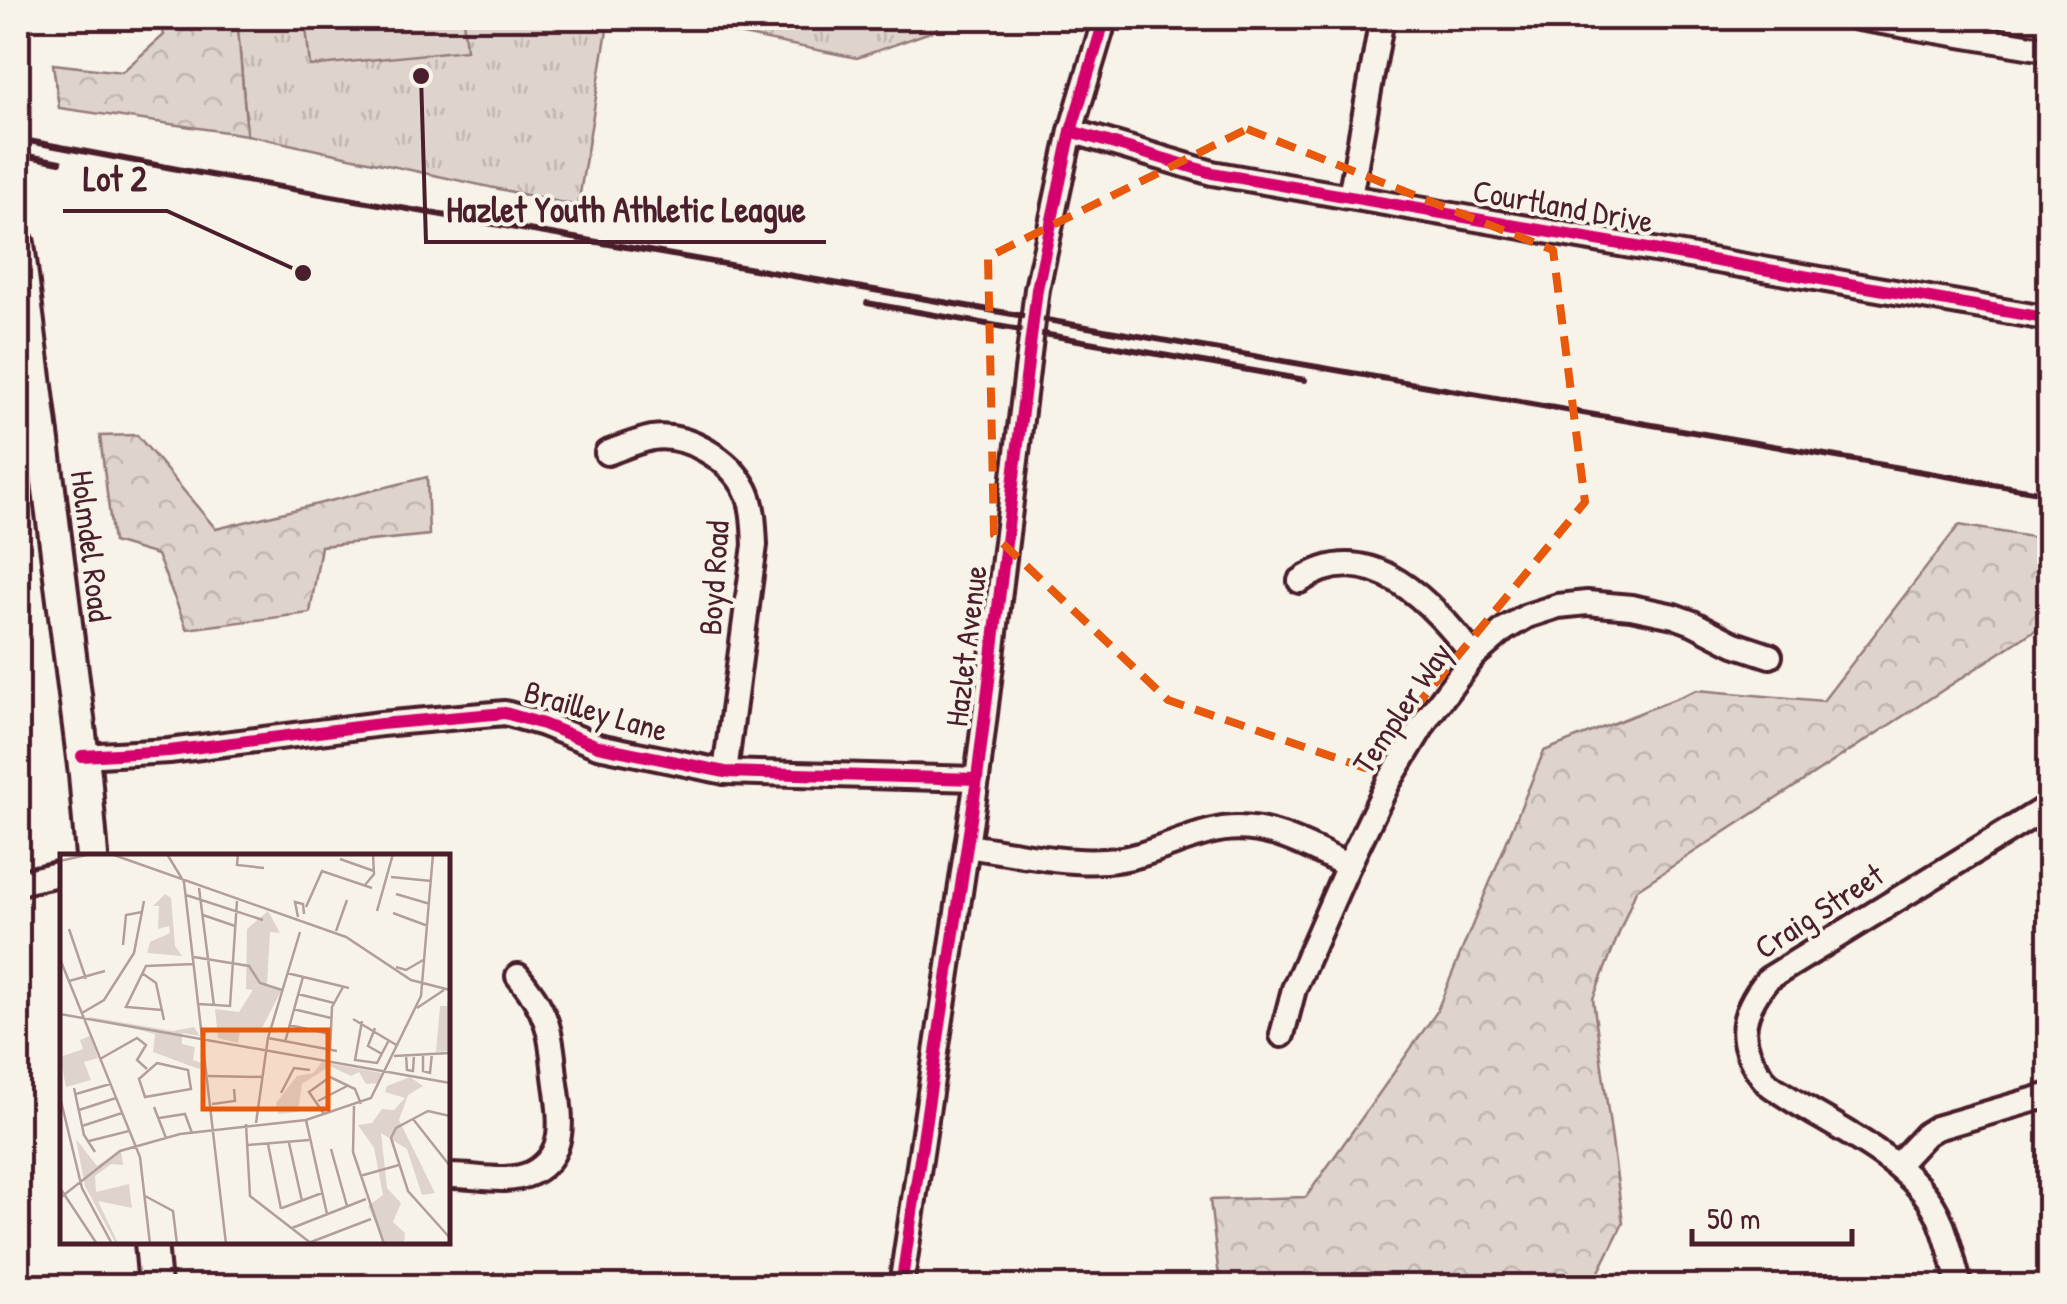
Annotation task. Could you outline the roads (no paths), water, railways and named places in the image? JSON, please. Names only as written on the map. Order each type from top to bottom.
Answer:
[{"type":"main road","name":"Holmdel Road","points":[[18,244],[92,854]]},
{"type":"main road","points":[[151,1244],[154,1286]]},
{"type":"street","name":"Hazlet Avenue","points":[[901,1286],[967,846],[1037,289],[1070,131],[1106,18]]},
{"type":"street","points":[[1350,197],[1382,18]]},
{"type":"street","points":[[1858,18],[2050,50]]},
{"type":"street","name":"Courtland Drive","points":[[1070,131],[1212,173],[2050,319]]},
{"type":"street","name":"Boyd Road","points":[[606,453],[655,438],[686,442],[715,454],[747,492],[755,544],[725,772]]},
{"type":"street","points":[[1300,581],[1321,570],[1346,565],[1385,574],[1428,604],[1474,656]]},
{"type":"street","name":"Templer Way","points":[[1282,1036],[1294,989],[1388,783],[1408,747],[1474,656],[1505,629],[1527,616],[1558,606],[1587,603],[1631,607],[1674,616],[1770,656]]},
{"type":"street","name":"Brailley Lane","points":[[82,756],[169,751],[381,724],[506,713],[598,746],[725,772],[976,779]]},
{"type":"street","name":"Craig Street","points":[[1960,1286],[1939,1217],[1923,1191],[1897,1165],[1766,1083],[1747,1053],[1743,1035],[1746,1013],[1768,979],[2050,805]]},
{"type":"street","points":[[967,846],[1102,861],[1138,856],[1212,831],[1244,828],[1287,836],[1348,866]]},
{"type":"street","points":[[18,882],[60,873]]},
{"type":"street","points":[[450,1176],[514,1178],[532,1173],[544,1164],[558,1142],[561,1126],[546,1020],[518,976]]},
{"type":"street","points":[[1897,1165],[1936,1128],[2050,1095]]},
{"type":"railway","points":[[18,139],[2050,494]]},
{"type":"railway","points":[[18,154],[60,162]]},
{"type":"railway","points":[[867,303],[1305,380]]},
{"type":"place","name":"Hazlet Youth Athletic League","points":[[421,76]]},
{"type":"place","name":"Lot 2","points":[[303,273]]}]
